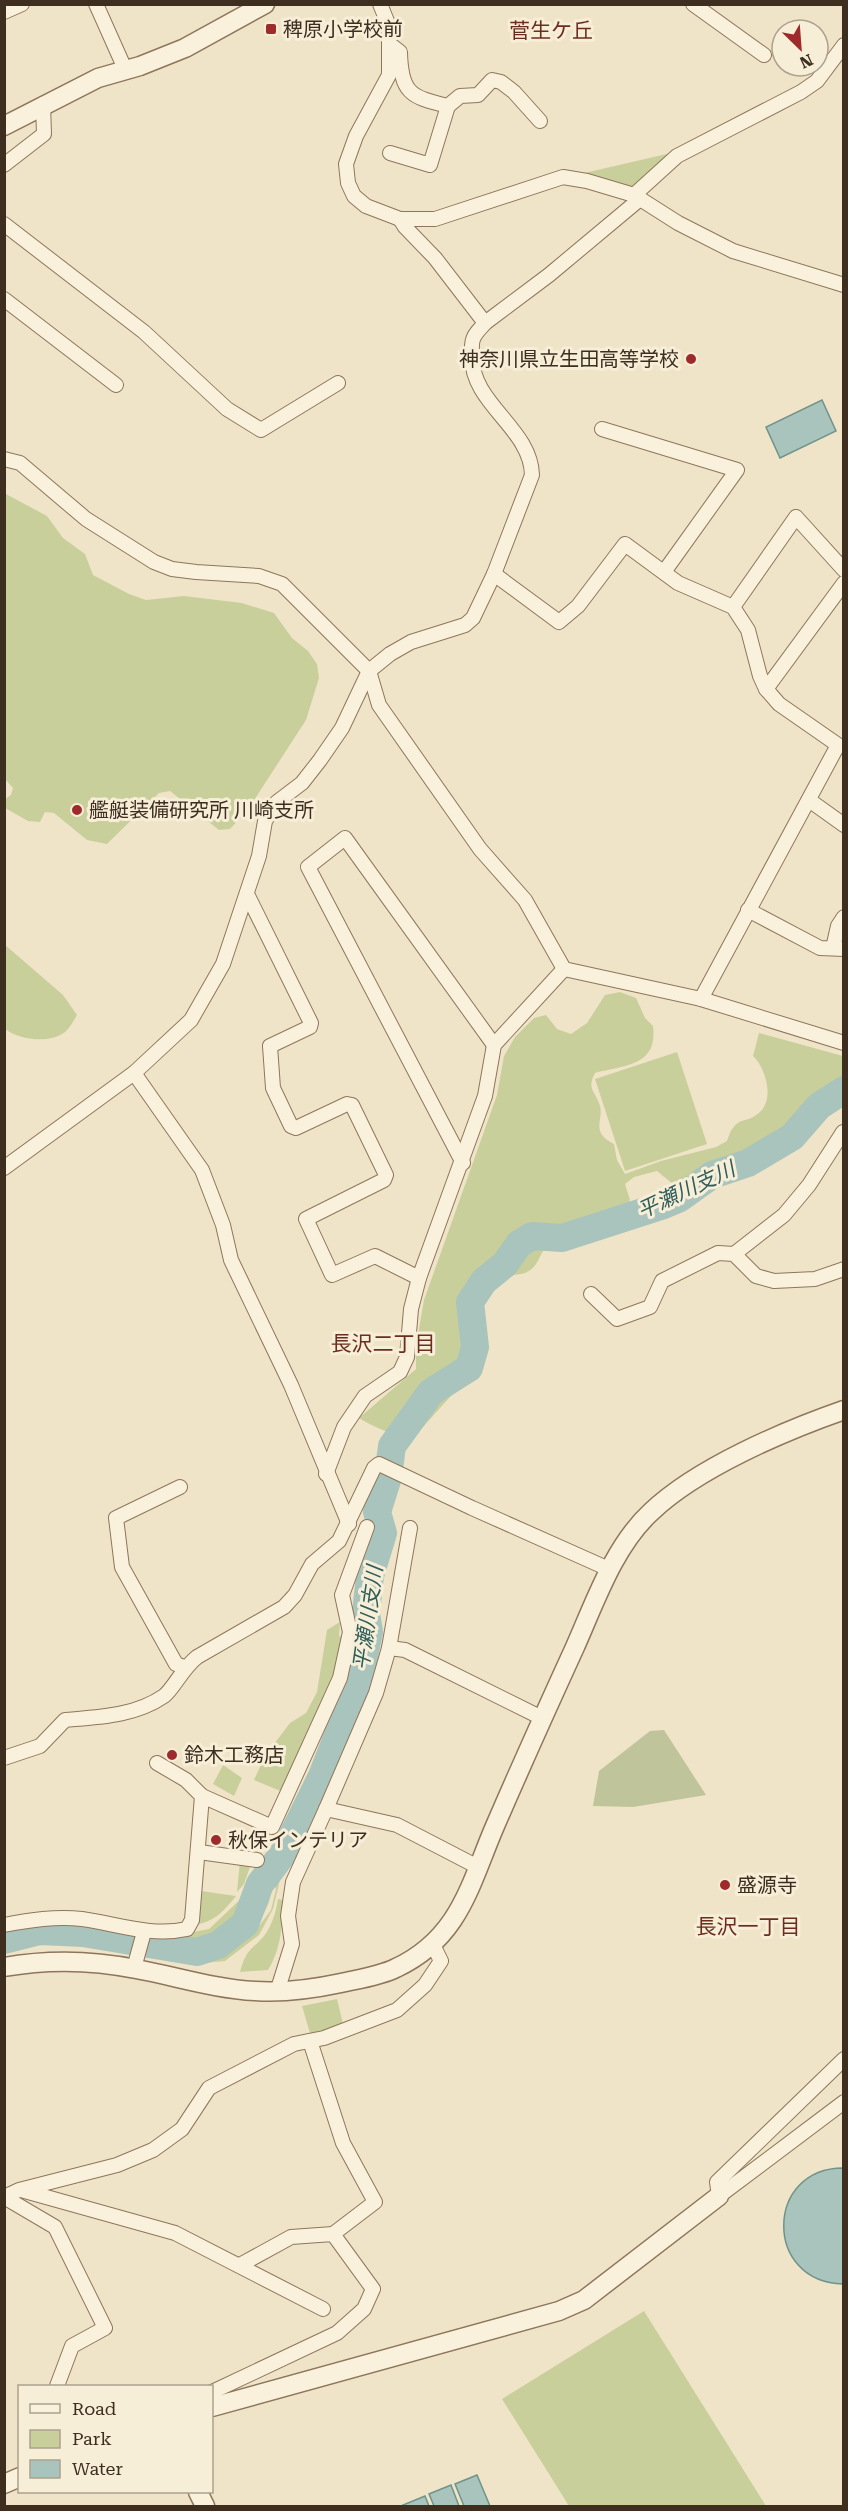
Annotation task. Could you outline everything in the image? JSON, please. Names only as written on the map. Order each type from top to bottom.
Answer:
[{"type":"street","points":[[4,12],[22,4]]},
{"type":"street","points":[[96,4],[125,69]]},
{"type":"street","points":[[4,126],[43,104],[98,78],[185,48],[265,4]]},
{"type":"street","points":[[380,4],[389,26],[391,45],[389,75],[356,136],[346,164],[346,173],[354,196],[366,206],[400,219],[435,219],[564,177],[587,181],[637,197],[678,223],[733,251],[843,285]]},
{"type":"street","points":[[693,4],[764,56]]},
{"type":"street","points":[[391,45],[400,52],[400,77],[409,89],[424,100],[448,106]]},
{"type":"street","points":[[6,1164],[134,1073],[191,1020],[223,964],[259,856],[265,821],[277,802],[302,783],[320,760],[342,728],[369,671],[390,654],[411,642],[465,625],[473,618],[494,574],[532,475],[531,461],[516,436],[486,398],[472,369],[472,339],[485,322],[549,275],[637,197],[677,156],[801,92],[817,81],[843,45]]},
{"type":"street","points":[[390,153],[430,165],[448,106],[460,96],[478,95],[492,80],[501,82],[514,92],[540,121]]},
{"type":"street","points":[[4,165],[44,134],[43,104]]},
{"type":"street","points":[[400,219],[435,258],[485,322]]},
{"type":"street","points":[[4,224],[144,332],[227,409],[261,430],[338,383]]},
{"type":"street","points":[[4,299],[116,386]]},
{"type":"street","points":[[602,429],[737,470],[664,572]]},
{"type":"street","points":[[4,459],[20,463],[86,519],[154,562],[172,569],[260,576],[282,584],[369,671],[379,705],[480,849],[525,900],[564,969],[701,999],[843,1043]]},
{"type":"street","points":[[733,607],[796,517],[843,570]]},
{"type":"street","points":[[494,574],[560,622],[578,606],[626,544],[678,584],[733,607],[748,630],[760,676],[766,689],[779,704],[838,746],[701,999]]},
{"type":"street","points":[[766,689],[843,583]]},
{"type":"street","points":[[809,800],[843,825]]},
{"type":"street","points":[[463,1163],[308,867],[345,838],[494,1045]]},
{"type":"street","points":[[247,894],[311,1023],[310,1027],[270,1046],[273,1088],[291,1126],[296,1128],[347,1104],[352,1105],[386,1175],[384,1180],[306,1219],[332,1275],[375,1256],[419,1278]]},
{"type":"street","points":[[748,910],[820,948],[838,949],[838,926],[843,917]]},
{"type":"street","points":[[327,1474],[344,1426],[366,1396],[400,1372],[407,1357],[411,1309],[419,1278],[463,1163],[485,1096],[494,1045],[564,969]]},
{"type":"street","points":[[134,1073],[202,1170],[223,1225],[231,1260],[291,1385],[349,1524]]},
{"type":"street","points":[[734,1254],[784,1215],[810,1185],[843,1132]]},
{"type":"street","points":[[591,1294],[617,1319],[650,1307],[662,1281],[718,1253],[734,1254],[756,1276],[774,1281],[815,1279],[843,1269]]},
{"type":"street","points":[[4,1967],[56,1960],[136,1960],[209,1984],[277,1992],[333,1985],[395,1969],[432,1943],[459,1913],[542,1718],[611,1570],[630,1536],[650,1513],[682,1489],[778,1434],[843,1410]]},
{"type":"street","points":[[4,1758],[40,1746],[65,1720],[118,1716],[165,1695],[184,1667],[284,1607],[295,1595],[312,1564],[339,1541],[374,1468],[379,1464],[611,1570]]},
{"type":"street","points":[[180,1487],[116,1518],[122,1567],[176,1664],[184,1667]]},
{"type":"street","points":[[157,1763],[186,1780],[202,1796],[272,1827],[340,1678],[350,1632],[342,1595],[367,1527]]},
{"type":"street","points":[[277,1992],[292,1944],[288,1916],[293,1882],[376,1693],[389,1648],[410,1528]]},
{"type":"street","points":[[389,1648],[405,1650],[542,1718]]},
{"type":"street","points":[[4,1925],[68,1918],[143,1934],[187,1929],[192,1920],[202,1796]]},
{"type":"street","points":[[326,1809],[397,1825],[478,1867]]},
{"type":"street","points":[[199,1852],[257,1860]]},
{"type":"street","points":[[136,1960],[143,1934]]},
{"type":"street","points":[[4,2197],[19,2190],[117,2166],[153,2150],[182,2129],[209,2088],[294,2044],[333,2035],[397,2010],[424,1985],[441,1961],[432,1943]]},
{"type":"street","points":[[240,2265],[291,2237],[333,2234],[375,2202],[343,2144],[310,2041]]},
{"type":"street","points":[[719,2196],[717,2182],[843,2059]]},
{"type":"street","points":[[213,2407],[560,2311],[584,2300],[843,2102]]},
{"type":"street","points":[[19,2190],[175,2233],[322,2309]]},
{"type":"street","points":[[4,2197],[55,2228],[105,2328],[72,2346],[57,2385]]},
{"type":"street","points":[[213,2392],[337,2332],[364,2309],[373,2289],[333,2234]]},
{"type":"street","points":[[4,2484],[18,2478]]},
{"type":"green space","points":[[671,153],[631,188],[580,174]]},
{"type":"green space","name":"艦艇装備研究所 川崎支所","points":[[4,493],[47,516],[63,538],[85,554],[93,575],[129,594],[146,600],[184,596],[242,603],[274,613],[292,638],[308,651],[317,664],[319,678],[306,720],[247,811],[230,829],[219,830],[170,791],[159,793],[107,844],[87,840],[54,813],[45,812],[40,822],[28,821],[5,808],[5,799],[11,795],[13,788],[4,778]]},
{"type":"green space","points":[[4,944],[63,995],[77,1015],[65,1032],[59,1036],[43,1039],[26,1038],[5,1029]]},
{"type":"green space","points":[[620,992],[636,998],[645,1018],[653,1026],[653,1039],[645,1056],[637,1062],[595,1073],[592,1082],[592,1089],[601,1109],[600,1130],[606,1139],[614,1144],[617,1160],[625,1174],[661,1161],[716,1147],[727,1141],[737,1123],[760,1112],[767,1099],[768,1091],[761,1067],[753,1056],[759,1033],[843,1056],[843,1099],[834,1103],[802,1135],[777,1154],[737,1170],[700,1196],[679,1189],[657,1171],[634,1177],[625,1184],[630,1200],[625,1209],[562,1233],[546,1247],[531,1270],[503,1279],[490,1291],[480,1313],[482,1365],[468,1377],[413,1438],[385,1431],[359,1418],[416,1369],[416,1346],[424,1300],[497,1095],[504,1056],[515,1037],[534,1018],[546,1015],[557,1029],[571,1034],[587,1023],[605,995]]},
{"type":"green space","points":[[677,1052],[707,1144],[625,1171],[595,1079]]},
{"type":"green space","points":[[340,1622],[339,1636],[347,1639],[337,1678],[285,1793],[254,1780],[265,1756],[290,1723],[306,1713],[317,1692],[327,1630]]},
{"type":"green space","points":[[664,1730],[706,1795],[633,1807],[593,1806],[599,1771],[650,1731]]},
{"type":"green space","points":[[223,1765],[242,1778],[234,1796],[213,1784]]},
{"type":"green space","points":[[267,1850],[248,1907],[231,1931],[220,1941],[206,1948],[193,1949],[151,1940],[209,1929],[247,1893]]},
{"type":"green space","points":[[240,1861],[251,1864],[244,1884],[237,1892]]},
{"type":"green space","points":[[283,1867],[273,1909],[259,1935],[225,1961],[204,1963],[176,1956],[179,1954],[210,1954],[247,1927],[257,1929],[271,1910],[276,1889],[273,1882],[276,1871]]},
{"type":"green space","points":[[270,1880],[271,1893],[266,1909],[256,1925],[249,1924]]},
{"type":"green space","points":[[201,1891],[236,1896],[218,1915],[195,1925]]},
{"type":"green space","points":[[278,1899],[283,1900],[282,1928],[273,1961],[268,1970],[240,1972],[247,1954],[269,1928]]},
{"type":"green space","points":[[337,1999],[344,2028],[310,2033],[302,2006]]},
{"type":"green space","points":[[644,2311],[766,2506],[569,2506],[502,2399]]},
{"type":"water","points":[[822,400],[836,431],[780,458],[766,427]]},
{"type":"water","points":[[843,2168],[843,2284],[817,2278],[798,2265],[787,2246],[784,2225],[788,2204],[799,2186],[817,2173]]},
{"type":"water","points":[[477,2475],[490,2506],[464,2506],[455,2484]]},
{"type":"water","points":[[451,2485],[459,2506],[434,2506],[429,2494]]},
{"type":"water","points":[[425,2496],[429,2506],[403,2505]]},
{"type":"waterway","name":"平瀬川支川","points":[[4,1940],[40,1931],[83,1933],[197,1952],[218,1945],[245,1924],[260,1884],[285,1851],[322,1776],[359,1681],[369,1632],[366,1613],[370,1576],[383,1533],[377,1512],[388,1477],[392,1446],[431,1392],[469,1368],[475,1347],[470,1302],[484,1281],[505,1264],[519,1244],[532,1236],[562,1238],[661,1206],[680,1198],[712,1175],[748,1163],[792,1137],[819,1106],[844,1090]]},
{"type":"place","name":"稗原小学校前","points":[[271,29]]},
{"type":"place","name":"神奈川県立生田高等学校","points":[[691,359]]},
{"type":"place","name":"艦艇装備研究所 川崎支所","points":[[77,810]]},
{"type":"place","name":"鈴木工務店","points":[[172,1755]]},
{"type":"place","name":"秋保インテリア","points":[[216,1840]]},
{"type":"place","name":"盛源寺","points":[[725,1885]]},
{"type":"district","name":"菅生ケ丘","points":[[551,31]]},
{"type":"district","name":"長沢二丁目","points":[[383,1344]]},
{"type":"district","name":"長沢一丁目","points":[[748,1927]]}]
